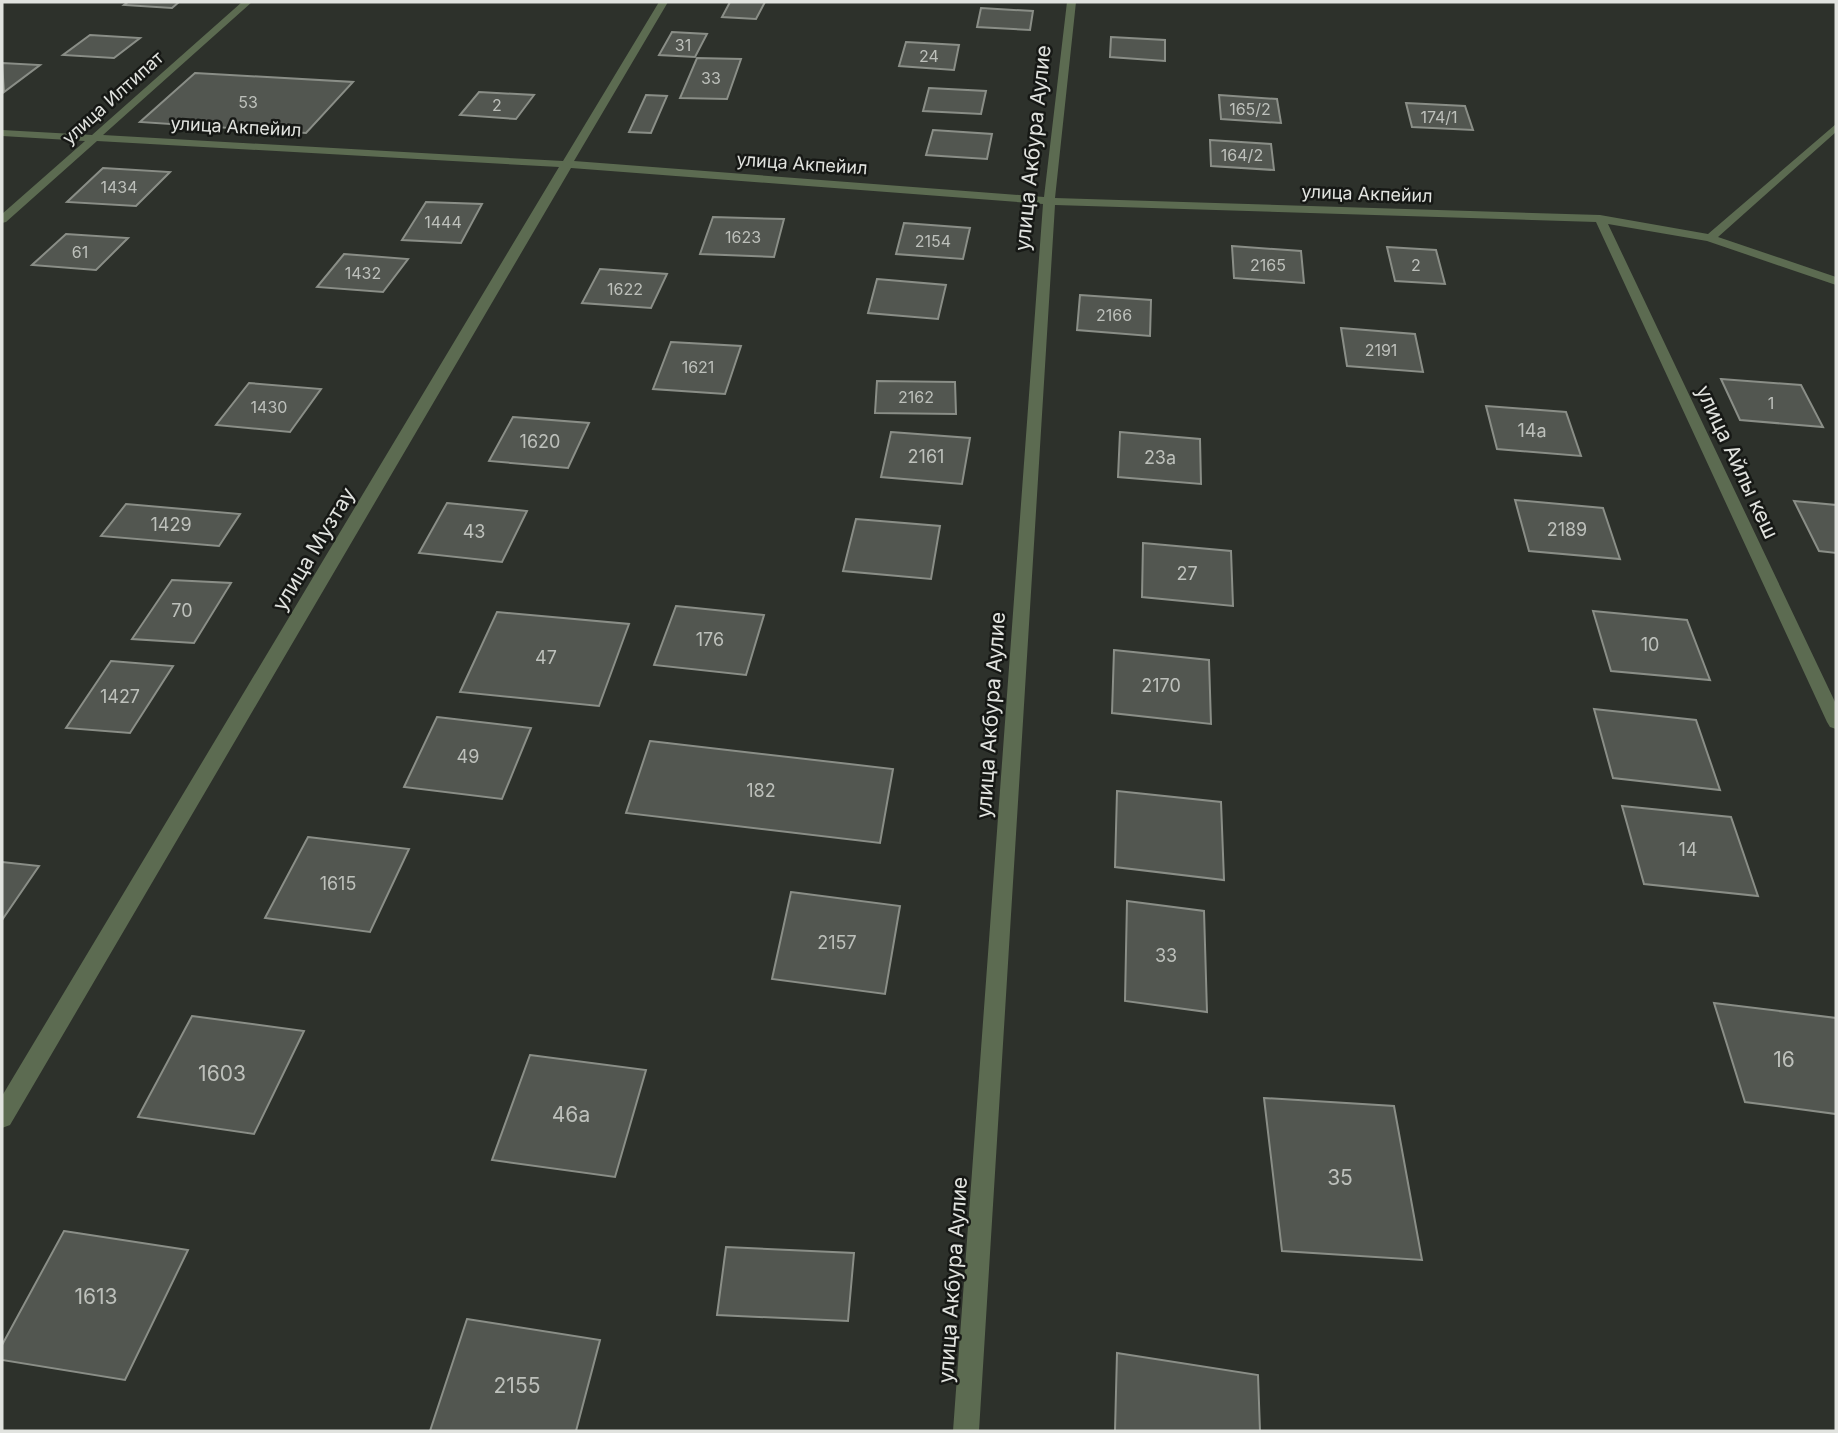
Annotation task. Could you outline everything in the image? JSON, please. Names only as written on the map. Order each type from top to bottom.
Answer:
[{"type":"street","name":"улица Илтипат","points":[[2,220],[247,2]]},
{"type":"street","name":"улица Музтау","points":[[2,1117],[663,2]]},
{"type":"street","name":"улица Акбура Аулие","points":[[965,1431],[1049,201],[1071,2]]},
{"type":"street","points":[[1710,238],[1836,127]]},
{"type":"street","name":"улица Акпейил","points":[[2,133],[96,136],[566,164],[1049,201],[1600,219],[1659,227],[1710,238],[1836,281]]},
{"type":"street","name":"улица Айлы кеш","points":[[1600,219],[1836,722]]},
{"type":"building","points":[[128,2],[179,2],[172,8],[124,5]]},
{"type":"building","points":[[730,2],[765,2],[756,19],[722,17]]},
{"type":"building","points":[[981,8],[1033,11],[1030,30],[977,27]]},
{"type":"building","points":[[672,32],[707,34],[695,57],[659,55]]},
{"type":"building","points":[[90,35],[140,38],[114,58],[63,55]]},
{"type":"building","points":[[1111,37],[1165,40],[1165,61],[1110,57]]},
{"type":"building","points":[[906,42],[959,45],[954,70],[899,66]]},
{"type":"building","points":[[697,58],[741,59],[727,99],[680,98]]},
{"type":"building","points":[[2,63],[40,65],[4,92]]},
{"type":"building","points":[[195,73],[353,82],[306,133],[140,122]]},
{"type":"building","points":[[929,88],[986,91],[981,114],[923,111]]},
{"type":"building","points":[[479,92],[534,95],[516,119],[460,115]]},
{"type":"building","points":[[646,95],[667,96],[651,133],[629,132]]},
{"type":"building","points":[[1219,95],[1277,99],[1281,123],[1221,119]]},
{"type":"building","points":[[1406,103],[1465,106],[1473,130],[1412,127]]},
{"type":"building","points":[[933,130],[992,134],[987,159],[926,155]]},
{"type":"building","points":[[1210,140],[1271,144],[1274,170],[1211,166]]},
{"type":"building","points":[[103,168],[170,172],[136,206],[67,202]]},
{"type":"building","points":[[426,202],[482,204],[461,243],[402,240]]},
{"type":"building","points":[[713,217],[784,219],[774,257],[700,254]]},
{"type":"building","points":[[904,223],[970,228],[963,259],[896,254]]},
{"type":"building","points":[[66,234],[128,238],[96,270],[32,265]]},
{"type":"building","points":[[1232,246],[1301,251],[1304,283],[1234,278]]},
{"type":"building","points":[[1387,247],[1436,250],[1445,284],[1395,281]]},
{"type":"building","points":[[344,254],[408,259],[383,292],[317,287]]},
{"type":"building","points":[[600,269],[667,274],[651,308],[582,303]]},
{"type":"building","points":[[877,279],[946,285],[938,319],[868,313]]},
{"type":"building","points":[[1080,295],[1151,300],[1150,336],[1077,330]]},
{"type":"building","points":[[1341,328],[1415,334],[1423,372],[1347,366]]},
{"type":"building","points":[[671,342],[741,346],[725,394],[653,389]]},
{"type":"building","points":[[1721,379],[1801,385],[1823,427],[1740,420]]},
{"type":"building","points":[[877,381],[955,382],[956,414],[875,413]]},
{"type":"building","points":[[249,383],[321,389],[290,432],[216,425]]},
{"type":"building","points":[[1486,406],[1566,412],[1581,456],[1497,449]]},
{"type":"building","points":[[513,417],[589,423],[568,468],[489,461]]},
{"type":"building","points":[[891,432],[970,438],[962,484],[881,477]]},
{"type":"building","points":[[1120,432],[1200,439],[1201,484],[1118,477]]},
{"type":"building","points":[[1515,500],[1603,508],[1620,559],[1529,551]]},
{"type":"building","points":[[1794,501],[1836,505],[1836,553],[1819,551]]},
{"type":"building","points":[[447,503],[527,511],[502,562],[419,553]]},
{"type":"building","points":[[126,504],[240,514],[219,546],[101,536]]},
{"type":"building","points":[[856,519],[940,526],[931,579],[843,571]]},
{"type":"building","points":[[1143,543],[1231,551],[1233,606],[1142,597]]},
{"type":"building","points":[[172,580],[231,583],[194,643],[132,639]]},
{"type":"building","points":[[676,606],[764,615],[746,675],[654,665]]},
{"type":"building","points":[[1593,611],[1687,620],[1710,680],[1611,671]]},
{"type":"building","points":[[497,612],[629,624],[599,706],[460,692]]},
{"type":"building","points":[[1114,650],[1209,660],[1211,724],[1112,713]]},
{"type":"building","points":[[111,661],[173,666],[130,733],[66,728]]},
{"type":"building","points":[[1594,709],[1696,720],[1720,790],[1613,778]]},
{"type":"building","points":[[437,717],[531,728],[502,799],[404,787]]},
{"type":"building","points":[[650,741],[893,769],[880,843],[626,813]]},
{"type":"building","points":[[1117,791],[1221,802],[1224,880],[1115,867]]},
{"type":"building","points":[[1622,806],[1731,817],[1758,896],[1644,884]]},
{"type":"building","points":[[308,837],[409,849],[370,932],[265,918]]},
{"type":"building","points":[[2,862],[39,866],[2,920]]},
{"type":"building","points":[[791,892],[900,906],[885,994],[772,979]]},
{"type":"building","points":[[1127,901],[1204,911],[1207,1012],[1125,1001]]},
{"type":"building","points":[[1714,1003],[1836,1018],[1836,1114],[1745,1102]]},
{"type":"building","points":[[192,1016],[304,1031],[254,1134],[138,1117]]},
{"type":"building","points":[[530,1055],[646,1070],[615,1177],[492,1160]]},
{"type":"building","points":[[1264,1098],[1394,1106],[1422,1260],[1282,1251]]},
{"type":"building","points":[[64,1231],[188,1250],[125,1380],[2,1360],[2,1345]]},
{"type":"building","points":[[726,1247],[854,1253],[848,1321],[717,1315]]},
{"type":"building","points":[[467,1319],[600,1340],[576,1431],[430,1431]]},
{"type":"building","points":[[1117,1353],[1258,1375],[1260,1431],[1115,1431]]}]
